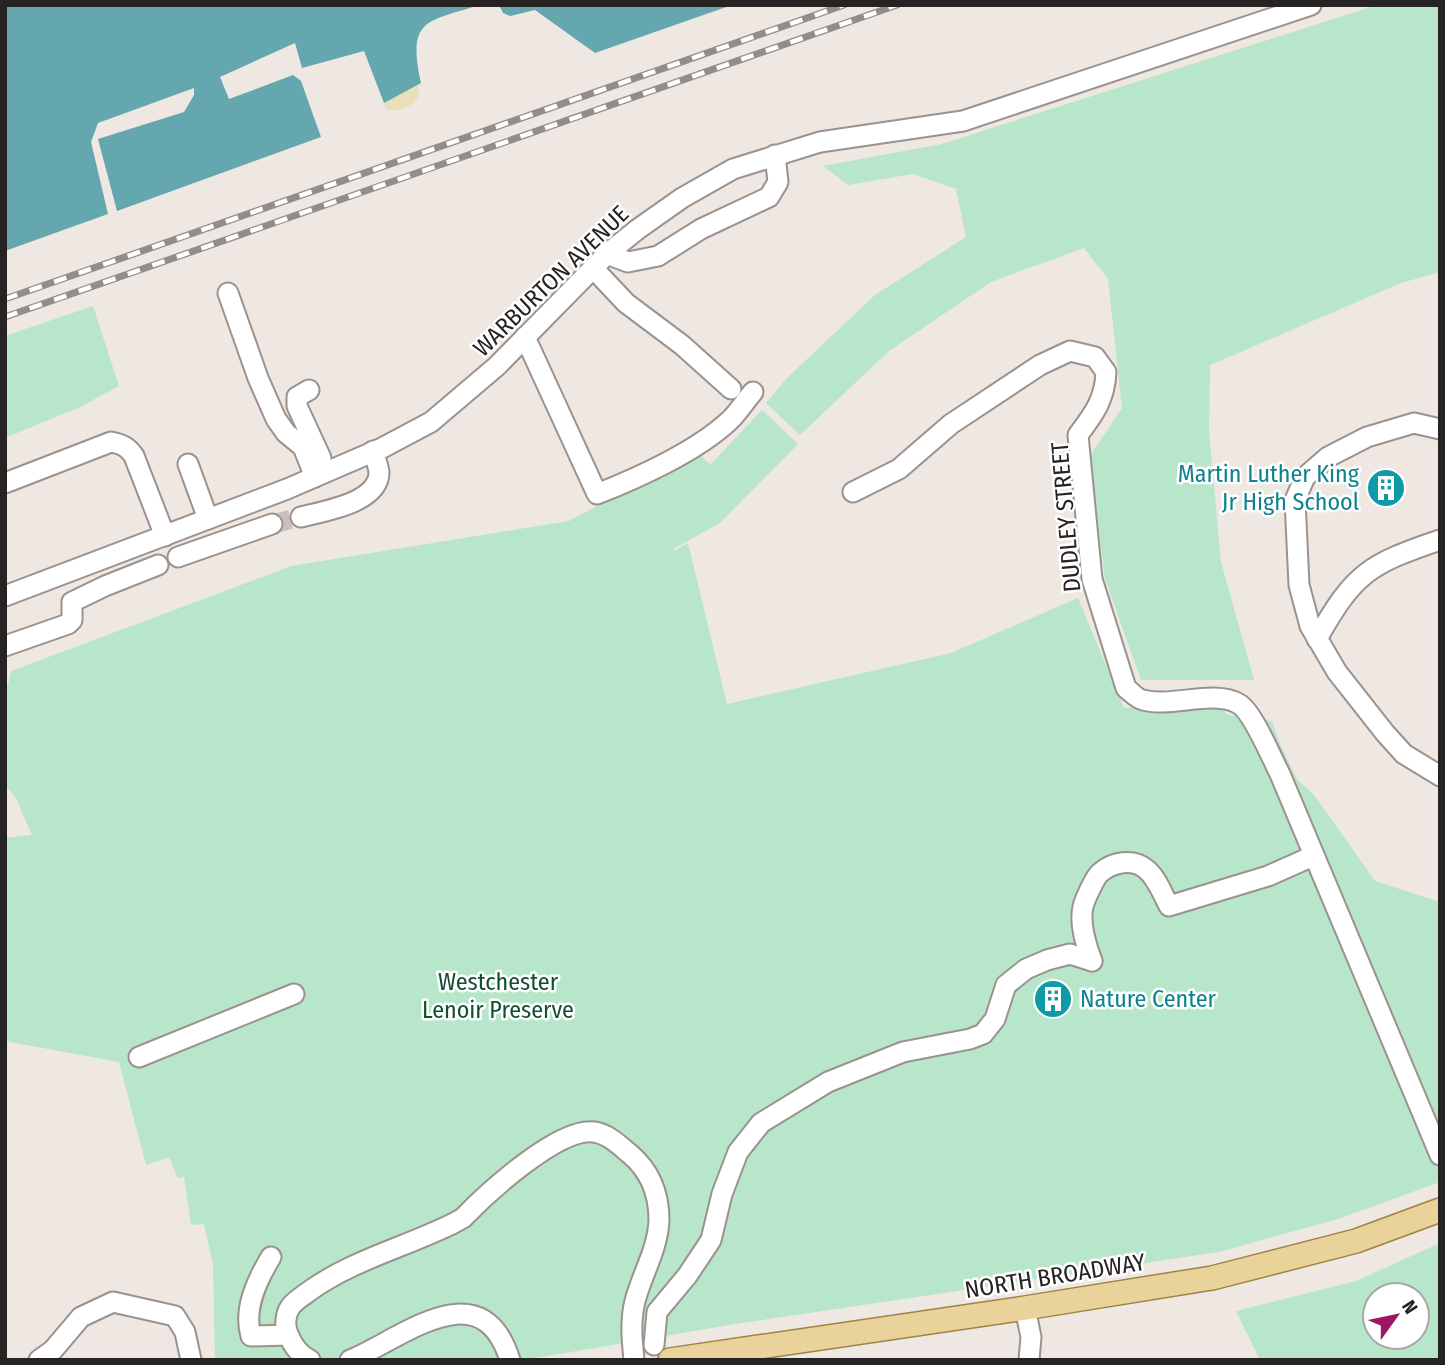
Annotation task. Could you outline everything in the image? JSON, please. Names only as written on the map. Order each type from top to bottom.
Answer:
[{"type":"main road","name":"NORTH BROADWAY","points":[[662,1352],[1025,1308],[1212,1278],[1356,1241],[1440,1210]]},
{"type":"street","name":"WARBURTON AVENUE","points":[[5,596],[321,474],[373,452],[431,422],[466,394],[600,261],[638,229],[681,198],[733,169],[820,142],[963,121],[1311,5]]},
{"type":"street","points":[[600,261],[628,262],[658,256],[701,229],[769,197],[778,182],[775,155]]},
{"type":"street","points":[[600,261],[626,303],[682,345],[731,389]]},
{"type":"street","points":[[228,292],[258,378],[276,419],[286,433],[303,447],[321,474]]},
{"type":"street","points":[[525,337],[597,494],[628,482],[698,444],[729,421],[753,392]]},
{"type":"street","name":"DUDLEY STREET","points":[[853,492],[899,469],[951,424],[1040,365],[1070,351],[1095,357],[1107,372],[1105,391],[1078,435],[1079,448],[1092,579],[1126,688],[1140,700],[1158,702],[1212,699],[1239,704],[1256,726],[1280,774],[1440,1155]]},
{"type":"street","points":[[309,390],[297,397],[297,405],[321,474]]},
{"type":"street","points":[[1440,429],[1414,423],[1367,437],[1328,457],[1305,477],[1294,500],[1299,585],[1310,626],[1337,672],[1385,733],[1404,754],[1440,776]]},
{"type":"street","points":[[5,483],[111,442],[121,444],[134,456],[165,536]]},
{"type":"street","points":[[301,517],[366,497],[376,483],[379,472],[373,452]]},
{"type":"street","points":[[188,464],[208,519]]},
{"type":"street","points":[[178,557],[272,524]]},
{"type":"street","points":[[1317,639],[1338,603],[1368,570],[1387,559],[1440,540]]},
{"type":"street","points":[[5,646],[68,624],[72,620],[72,602],[158,565]]},
{"type":"street","points":[[662,1352],[657,1312],[687,1276],[711,1240],[722,1194],[738,1152],[761,1123],[828,1082],[903,1052],[971,1039],[983,1034],[995,1019],[1006,985],[1026,969],[1070,954],[1092,961],[1084,941],[1083,908],[1100,873],[1112,866],[1123,862],[1144,867],[1156,880],[1169,906],[1268,876],[1313,856]]},
{"type":"street","points":[[139,1057],[294,994]]},
{"type":"street","points":[[310,1360],[296,1349],[288,1335],[285,1324],[290,1307],[315,1287],[351,1267],[463,1218],[520,1168],[564,1138],[579,1132],[608,1136],[643,1167],[656,1193],[659,1223],[633,1315],[631,1331],[634,1360]]},
{"type":"street","points":[[271,1257],[260,1276],[251,1301],[249,1332],[251,1336],[288,1335]]},
{"type":"street","points":[[39,1360],[52,1350],[81,1317],[113,1302],[175,1316],[185,1332],[191,1360]]},
{"type":"street","points":[[1025,1308],[1035,1355]]},
{"type":"street","points":[[350,1360],[423,1323],[459,1313],[477,1317],[484,1322],[503,1344],[510,1360]]},
{"type":"green space","points":[[1377,5],[1440,5],[1440,272],[1401,283],[1210,365],[1209,431],[1221,562],[1254,680],[1141,680],[1105,579],[1090,456],[1122,408],[1108,279],[1084,248],[991,282],[889,351],[800,435],[766,403],[786,379],[875,295],[966,237],[956,189],[913,174],[848,185],[823,166],[942,144]]},
{"type":"green space","points":[[93,306],[119,386],[80,407],[5,438],[5,336]]},
{"type":"green space","name":"Westchester Lenoir Preserve","points":[[762,410],[798,444],[720,523],[673,549],[674,551],[688,543],[727,704],[951,653],[1078,598],[1124,708],[1218,706],[1228,715],[1272,721],[1297,779],[1314,795],[1375,881],[1440,902],[1440,1182],[1338,1219],[1219,1252],[735,1324],[524,1360],[215,1360],[213,1264],[204,1224],[191,1225],[184,1177],[178,1178],[169,1157],[146,1165],[119,1062],[5,1041],[5,838],[32,835],[16,798],[5,785],[5,686],[8,685],[11,671],[291,566],[569,521],[645,481],[647,485],[696,450],[710,465]]},
{"type":"green space","points":[[1438,1244],[1440,1248],[1440,1360],[1260,1360],[1236,1311],[1356,1281]]},
{"type":"sand","points":[[418,84],[419,96],[413,103],[405,108],[387,110],[384,103]]},
{"type":"water","points":[[5,5],[480,5],[446,15],[425,26],[419,35],[417,46],[421,83],[384,103],[364,51],[302,68],[295,43],[220,77],[229,99],[293,75],[301,81],[321,137],[117,211],[98,139],[184,112],[194,95],[194,88],[98,123],[91,142],[108,214],[5,251]]},
{"type":"water","points":[[499,5],[732,5],[595,53],[535,10],[510,16],[503,13]]},
{"type":"tunnel","points":[[272,524],[301,517]]},
{"type":"railway","points":[[5,299],[844,5]]},
{"type":"railway","points":[[5,317],[897,5]]},
{"type":"place","name":"Martin Luther King Jr High School","points":[[1386,488]]},
{"type":"place","name":"Nature Center","points":[[1053,999]]}]
